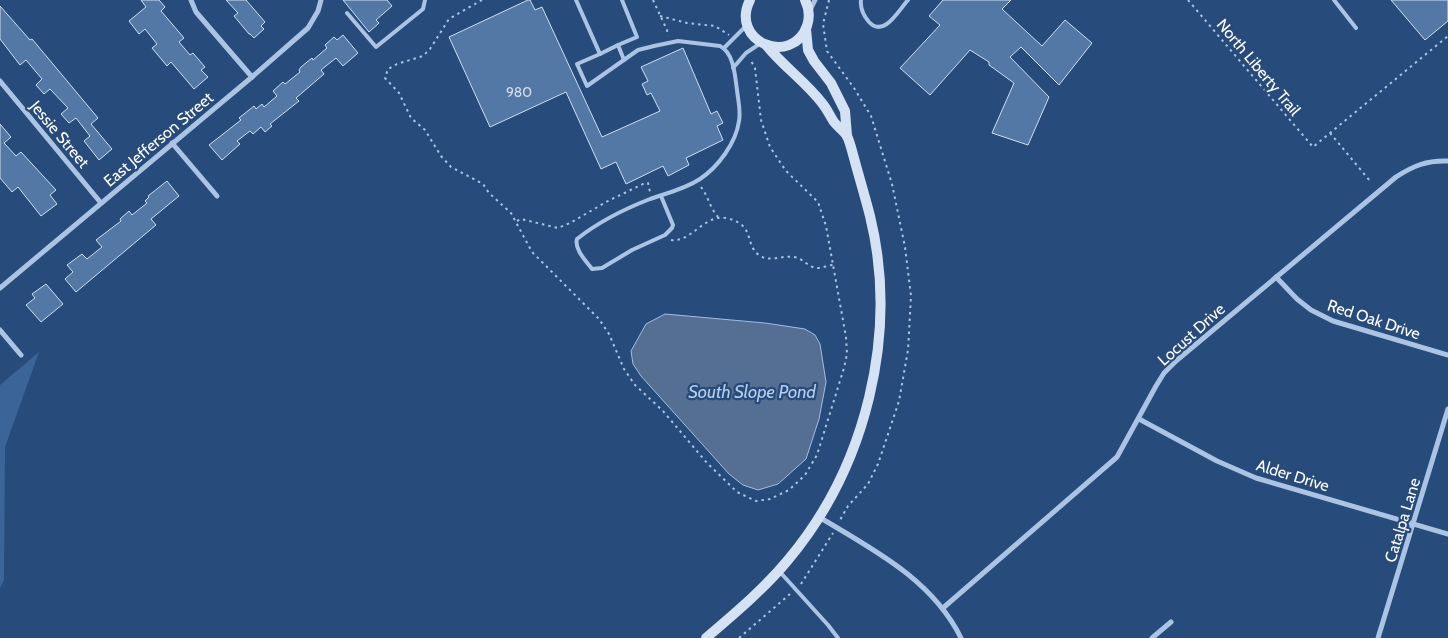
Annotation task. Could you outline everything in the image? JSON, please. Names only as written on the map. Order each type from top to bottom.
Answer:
[{"type":"main road","points":[[706,638],[778,571],[819,517],[846,464],[864,417],[875,365],[880,326],[881,294],[877,252],[864,191],[847,136],[845,111],[831,83],[808,50],[806,28],[809,13],[805,0]]},
{"type":"main road","points":[[747,2],[745,16],[751,34],[764,44],[822,103],[833,121],[847,136]]},
{"type":"main road","points":[[764,44],[777,47],[786,46],[801,36],[806,28]]},
{"type":"street","points":[[191,0],[196,12],[252,77]]},
{"type":"street","name":"East Jefferson Street","points":[[0,288],[308,28],[318,11],[321,0]]},
{"type":"street","points":[[809,13],[815,0]]},
{"type":"street","name":"Jessie Street","points":[[0,82],[101,203]]},
{"type":"street","points":[[172,144],[217,196]]},
{"type":"street","name":"Locust Drive","points":[[943,608],[1117,458],[1160,380],[1176,361],[1396,177],[1426,162],[1448,161]]},
{"type":"street","name":"Red Oak Drive","points":[[1276,277],[1297,299],[1311,310],[1333,321],[1448,355]]},
{"type":"street","points":[[0,330],[21,355]]},
{"type":"street","name":"Catalpa Lane","points":[[1378,638],[1448,409]]},
{"type":"street","name":"Alder Drive","points":[[1139,419],[1217,461],[1256,478],[1448,534]]},
{"type":"street","points":[[819,517],[899,566],[921,584],[943,608],[961,638]]},
{"type":"street","points":[[1152,638],[1171,622]]},
{"type":"lane","points":[[347,13],[376,47],[423,9],[425,0]]},
{"type":"lane","points":[[576,0],[600,54]]},
{"type":"lane","points":[[622,0],[637,37],[577,64],[586,86],[638,50],[678,41],[709,43],[724,48],[731,59],[739,120],[735,135],[725,154],[698,181],[653,199],[604,222],[577,239],[576,242],[592,269],[602,268],[632,250],[665,235],[672,228],[673,225],[661,196]]},
{"type":"lane","points":[[861,0],[860,8],[864,17],[874,27],[880,28],[886,27],[908,0]]},
{"type":"lane","points":[[1334,0],[1356,28]]},
{"type":"lane","points":[[724,48],[747,25]]},
{"type":"lane","points":[[733,68],[746,53],[764,44]]},
{"type":"lane","points":[[618,46],[624,60]]},
{"type":"lane","points":[[778,571],[838,638]]},
{"type":"path","points":[[653,0],[668,33]]},
{"type":"path","name":"North Liberty Trail","points":[[1188,0],[1313,148],[1330,133]]},
{"type":"path","points":[[1370,181],[1330,133],[1448,36]]},
{"type":"path","points":[[698,181],[705,192],[713,212],[718,217],[739,222],[744,226],[756,251],[764,258],[792,256],[799,258],[812,267],[818,268],[833,265]]},
{"type":"path","points":[[516,221],[522,219],[558,228],[608,201],[648,183],[653,199]]},
{"type":"path","points":[[665,235],[670,240],[678,240],[718,217]]},
{"type":"path","points":[[738,638],[801,584],[836,528]]},
{"type":"shaded area","points":[[39,352],[5,447],[4,580],[0,588],[0,385]]},
{"type":"water","name":"South Slope Pond","points":[[665,314],[765,323],[805,329],[815,335],[820,344],[826,382],[819,419],[806,459],[778,484],[758,490],[743,485],[729,474],[641,376],[633,364],[631,351],[646,324]]},
{"type":"building","points":[[141,0],[159,0],[165,7],[161,11],[184,38],[179,42],[190,55],[193,53],[205,67],[201,70],[208,77],[194,89],[171,62],[167,66],[152,48],[157,44],[145,29],[139,34],[129,21],[146,7]]},
{"type":"building","points":[[226,0],[246,0],[265,22],[261,26],[264,29],[254,38],[234,16],[238,13]]},
{"type":"building","points":[[343,0],[387,0],[392,6],[376,20],[379,23],[369,32]]},
{"type":"building","points":[[530,0],[535,10],[542,7],[602,137],[660,111],[651,93],[647,95],[642,84],[648,81],[641,67],[683,48],[711,114],[717,111],[723,123],[717,126],[723,140],[686,158],[689,165],[668,176],[663,166],[626,184],[616,162],[601,169],[566,92],[490,127],[449,37]]},
{"type":"building","points":[[943,0],[1011,0],[1002,9],[1042,46],[1065,20],[1092,43],[1059,85],[1021,47],[1010,57],[1049,97],[1028,145],[992,133],[1014,83],[989,65],[989,62],[970,50],[930,95],[900,68],[940,25],[929,16]]},
{"type":"building","points":[[1391,0],[1448,0],[1448,21],[1425,40]]},
{"type":"building","points":[[0,6],[30,40],[32,39],[98,118],[91,124],[112,149],[99,160],[84,141],[90,136],[76,118],[69,123],[61,114],[68,108],[50,89],[44,94],[36,85],[42,79],[26,60],[20,65],[0,39]]},
{"type":"building","points":[[343,35],[358,53],[343,66],[336,58],[321,70],[324,74],[296,98],[299,101],[270,124],[272,126],[265,132],[261,127],[253,134],[250,131],[237,141],[240,144],[222,160],[209,145],[241,120],[239,118],[254,106],[256,109],[262,104],[264,107],[277,96],[273,91],[283,82],[285,84],[300,72],[301,67],[327,48],[325,45],[334,37],[337,40]]},
{"type":"building","points":[[0,124],[11,137],[4,143],[16,156],[21,152],[56,190],[50,195],[57,204],[41,216],[18,187],[12,192],[0,178]]},
{"type":"building","points":[[167,181],[179,196],[151,219],[156,225],[76,292],[65,279],[73,272],[67,265],[82,254],[87,259],[102,247],[96,240],[121,221],[120,219],[129,211],[132,215],[147,203],[145,201],[148,196]]},
{"type":"building","points":[[46,284],[63,304],[41,322],[26,305],[35,298],[32,294]]}]
